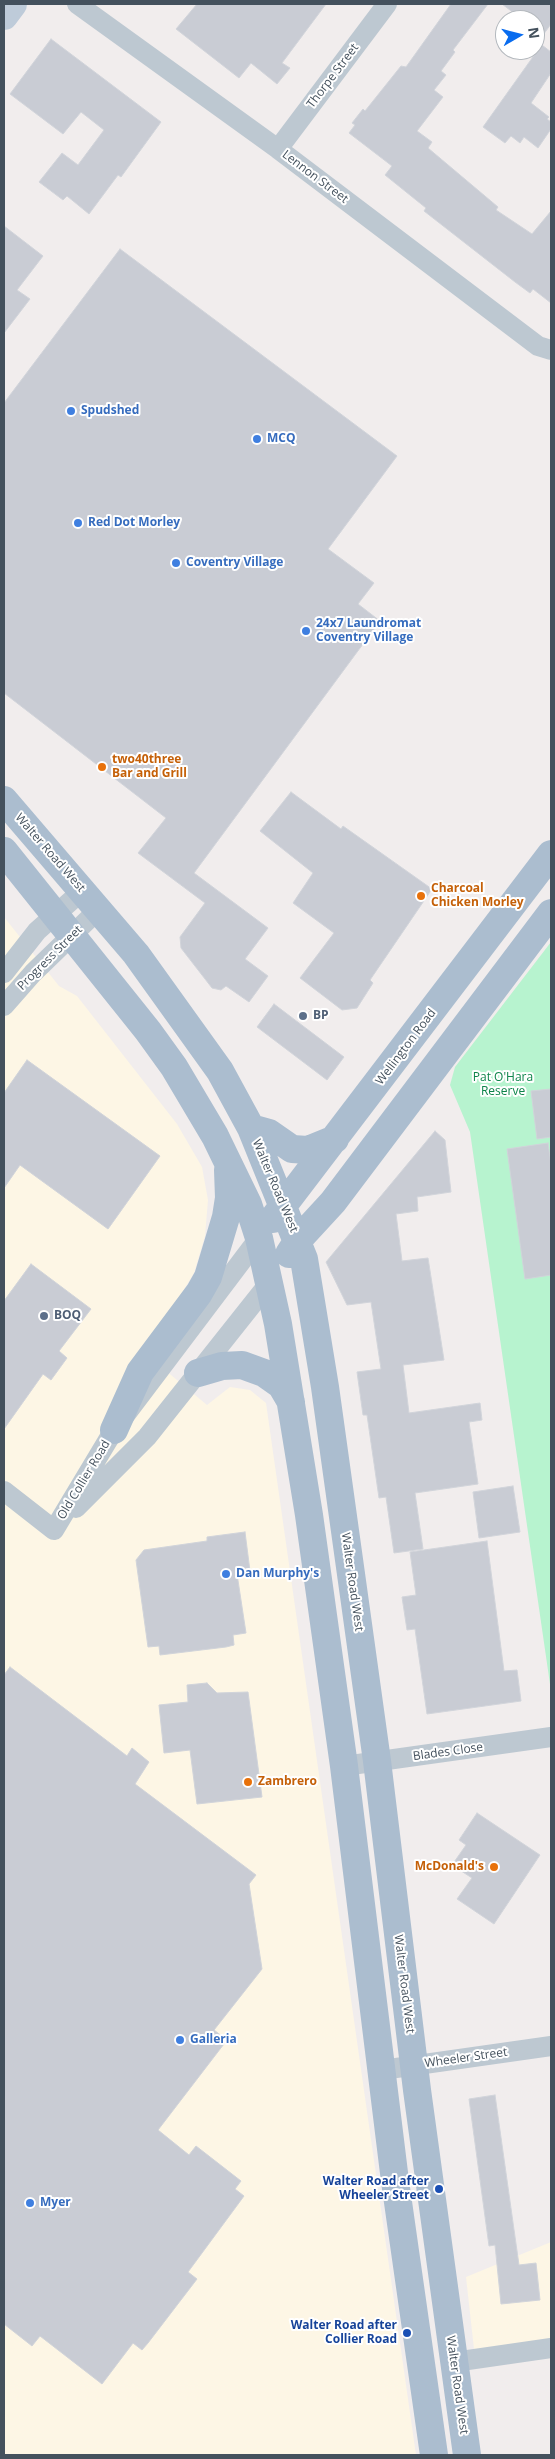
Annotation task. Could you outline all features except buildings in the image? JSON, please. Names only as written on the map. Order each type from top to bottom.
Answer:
[{"type":"main road","name":"Walter Road West","points":[[4,800],[136,954],[184,1018],[220,1071],[251,1128],[282,1208],[298,1240],[304,1259],[377,1762],[414,2066],[466,2455]]},
{"type":"main road","points":[[4,851],[64,924],[174,1067],[195,1100],[228,1163],[248,1204],[259,1238],[270,1282],[292,1404],[344,1766],[382,2070],[434,2455]]},
{"type":"main road","name":"Wellington Road","points":[[259,1238],[551,854]]},
{"type":"main road","points":[[270,1282],[298,1240],[333,1202],[551,913]]},
{"type":"main road","points":[[251,1128],[269,1133],[292,1149],[308,1150],[335,1139]]},
{"type":"main road","points":[[114,1430],[140,1372],[199,1293],[208,1277],[226,1217],[229,1198],[228,1163]]},
{"type":"main road","points":[[198,1372],[222,1366],[242,1365],[264,1373],[281,1385],[292,1404]]},
{"type":"street","points":[[4,16],[13,4]]},
{"type":"street","name":"Lennon Street","points":[[77,4],[278,149],[538,346],[551,350]]},
{"type":"street","name":"Thorpe Street","points":[[278,149],[387,4]]},
{"type":"street","name":"Progress Street","points":[[4,1006],[33,973],[64,924],[90,901]]},
{"type":"street","name":"Progress Street","points":[[4,973],[30,939],[64,924]]},
{"type":"street","name":"Old Collier Road","points":[[54,1530],[114,1430],[259,1238]]},
{"type":"street","name":"Old Collier Road","points":[[54,1530],[147,1437],[270,1282]]},
{"type":"street","points":[[4,1491],[54,1530]]},
{"type":"street","name":"Blades Close","points":[[344,1766],[551,1737]]},
{"type":"street","name":"Wheeler Street","points":[[382,2070],[551,2046]]},
{"type":"street","points":[[454,2362],[551,2348]]},
{"type":"shaded area","name":"Galleria","points":[[4,917],[59,986],[77,996],[177,1124],[202,1167],[208,1200],[205,1236],[194,1273],[172,1309],[141,1350],[207,1405],[230,1387],[250,1390],[266,1403],[416,2455],[4,2455]]},
{"type":"shaded area","points":[[551,2242],[551,2348],[475,2358],[466,2277]]},
{"type":"green space","name":"Pat O'Hara Reserve","points":[[551,942],[551,1691],[470,1132],[450,1085],[455,1067]]},
{"type":"place","name":"Spudshed","points":[[71,411]]},
{"type":"place","name":"MCQ","points":[[257,439]]},
{"type":"place","name":"Red Dot Morley","points":[[78,523]]},
{"type":"place","name":"Coventry Village","points":[[176,563]]},
{"type":"place","name":"24x7 Laundromat Coventry Village","points":[[306,631]]},
{"type":"place","name":"two40three Bar and Grill","points":[[102,767]]},
{"type":"place","name":"Charcoal Chicken Morley","points":[[421,896]]},
{"type":"place","name":"BP","points":[[303,1016]]},
{"type":"place","name":"BOQ","points":[[44,1316]]},
{"type":"place","name":"Dan Murphy's","points":[[226,1574]]},
{"type":"place","name":"Zambrero","points":[[248,1782]]},
{"type":"place","name":"McDonald's","points":[[494,1867]]},
{"type":"place","name":"Galleria","points":[[180,2040]]},
{"type":"place","name":"Walter Road after Wheeler Street","points":[[439,2189]]},
{"type":"place","name":"Myer","points":[[30,2203]]},
{"type":"place","name":"Walter Road after Collier Road","points":[[407,2333]]}]
